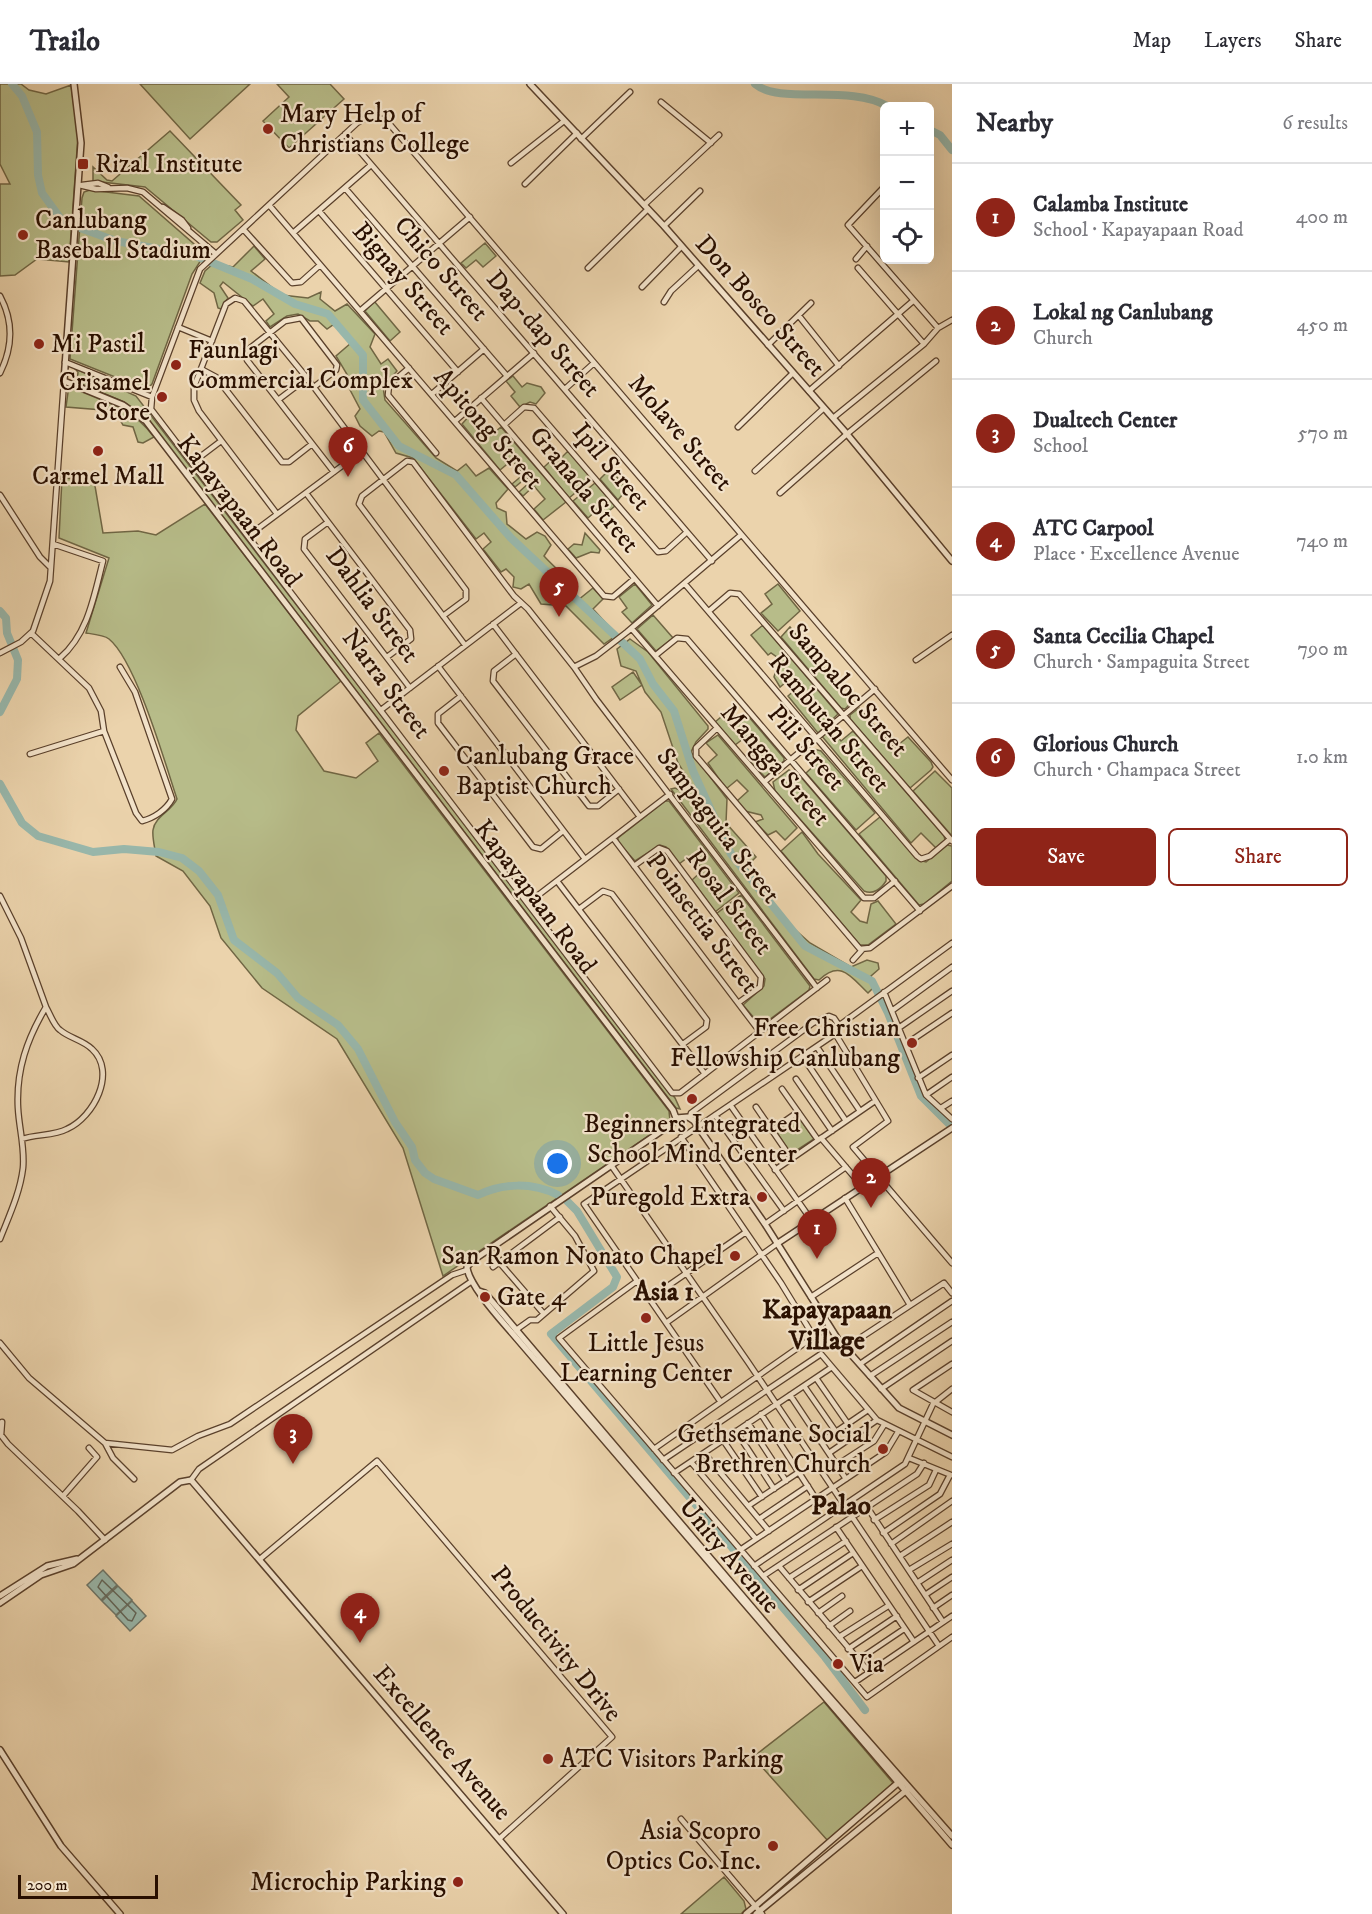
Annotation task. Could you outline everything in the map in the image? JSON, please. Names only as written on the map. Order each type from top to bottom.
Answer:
[{"type":"street","points":[[3,652],[21,642],[31,633],[45,601],[50,581],[76,213],[80,185],[81,127],[74,84]]},
{"type":"street","name":"Don Bosco Street","points":[[530,84],[664,226],[847,434],[952,561]]},
{"type":"street","points":[[525,184],[630,92]]},
{"type":"street","points":[[662,102],[711,143]]},
{"type":"street","name":"Molave Street","points":[[345,134],[360,120],[374,116],[386,120],[952,780]]},
{"type":"street","points":[[511,162],[564,121]]},
{"type":"street","points":[[65,362],[152,397],[196,277],[205,264],[345,134]]},
{"type":"street","name":"Dap-dap Street","points":[[345,134],[712,561]]},
{"type":"street","points":[[588,268],[719,135]]},
{"type":"street","points":[[293,233],[371,165]]},
{"type":"street","points":[[80,185],[96,183],[139,191],[182,220],[214,256]]},
{"type":"street","name":"Chico Street","points":[[345,188],[507,376]]},
{"type":"street","points":[[664,226],[700,191]]},
{"type":"street","points":[[880,192],[848,225],[938,328]]},
{"type":"street","name":"Apitong Street","points":[[269,206],[604,596],[613,597],[634,579]]},
{"type":"street","name":"Bignay Street","points":[[319,211],[458,372]]},
{"type":"street","points":[[360,312],[470,217]]},
{"type":"street","points":[[244,230],[292,283],[301,282],[320,265]]},
{"type":"street","points":[[856,259],[867,246]]},
{"type":"street","points":[[642,287],[681,247]]},
{"type":"street","points":[[664,302],[698,266]]},
{"type":"street","points":[[858,268],[924,344]]},
{"type":"street","points":[[0,296],[10,326],[11,345],[0,374]]},
{"type":"street","points":[[277,514],[220,441],[195,404],[194,391],[201,369],[226,304],[233,298],[244,301],[307,378],[466,590],[466,599],[443,616]]},
{"type":"street","points":[[809,391],[913,300]]},
{"type":"street","points":[[768,345],[811,303]]},
{"type":"street","points":[[799,316],[838,366]]},
{"type":"street","points":[[314,387],[336,370],[338,365],[304,320],[292,318],[245,354],[334,472]]},
{"type":"street","points":[[833,418],[924,344],[938,328],[952,320]]},
{"type":"street","points":[[178,327],[212,341]]},
{"type":"street","points":[[432,394],[484,349]]},
{"type":"street","points":[[455,421],[534,353]]},
{"type":"street","points":[[780,493],[936,361]]},
{"type":"street","points":[[565,389],[594,363]]},
{"type":"street","points":[[409,368],[389,385],[388,395],[436,453]]},
{"type":"street","points":[[201,369],[216,377],[282,462],[289,462],[312,444]]},
{"type":"street","points":[[738,427],[793,373]]},
{"type":"street","points":[[278,400],[307,378]]},
{"type":"street","name":"Kapayapaan Road","points":[[64,381],[123,405],[146,422],[673,1110],[676,1118]]},
{"type":"street","name":"Narra Street","points":[[152,397],[151,409],[676,1095],[705,1074]]},
{"type":"street","name":"Granada Street","points":[[481,398],[658,606]]},
{"type":"street","name":"Ipil Street","points":[[504,425],[524,408],[534,408],[658,552],[666,551],[687,532]]},
{"type":"street","points":[[755,471],[824,408]]},
{"type":"street","points":[[192,463],[220,441]]},
{"type":"street","points":[[248,536],[362,452]]},
{"type":"street","name":"Sampaguita Street","points":[[383,479],[409,461],[574,667],[817,988]]},
{"type":"street","points":[[383,479],[362,496],[359,504],[465,645]]},
{"type":"street","points":[[306,493],[411,630],[411,639],[387,657]]},
{"type":"street","points":[[0,495],[40,557],[50,567]]},
{"type":"street","name":"Dahlia Street","points":[[328,522],[305,539],[303,546],[410,688]]},
{"type":"street","points":[[574,667],[630,631],[741,535]]},
{"type":"street","points":[[53,544],[104,561],[86,622],[72,647],[60,658]]},
{"type":"street","name":"Rambutan Street","points":[[684,584],[919,858],[930,856],[951,840]]},
{"type":"street","name":"Sampaloc Street","points":[[709,611],[730,593],[739,594],[951,840]]},
{"type":"street","points":[[381,710],[521,603]]},
{"type":"street","points":[[493,624],[640,817]]},
{"type":"street","name":"Mangga Street","points":[[630,631],[656,655],[864,898],[874,898],[895,881]]},
{"type":"street","points":[[31,633],[89,687],[101,711],[104,731],[136,813],[142,821],[151,819],[172,799],[135,692],[120,667]]},
{"type":"street","points":[[916,660],[952,635]]},
{"type":"street","name":"Pili Street","points":[[656,655],[679,637],[687,639],[920,911]]},
{"type":"street","points":[[516,654],[494,671],[493,681],[589,806],[596,807],[619,789]]},
{"type":"street","points":[[438,666],[585,860]]},
{"type":"street","points":[[764,782],[874,689]]},
{"type":"street","points":[[461,696],[438,714],[438,723],[533,847],[541,849],[563,831]]},
{"type":"street","points":[[717,728],[696,748],[696,756],[862,950]]},
{"type":"street","points":[[30,754],[104,731]]},
{"type":"street","points":[[528,903],[670,794]]},
{"type":"street","name":"Poinsettia Street","points":[[613,838],[760,1032]]},
{"type":"street","name":"Rosal Street","points":[[634,866],[659,848],[667,851],[761,977],[760,987],[738,1003]]},
{"type":"street","points":[[557,881],[705,1074],[827,980]]},
{"type":"street","points":[[852,960],[862,950],[870,948],[952,886]]},
{"type":"street","points":[[579,909],[603,891],[612,894],[707,1020],[706,1027],[683,1044]]},
{"type":"street","points":[[0,896],[33,967],[46,1007],[58,1030],[93,1049],[104,1068],[103,1083],[82,1120],[64,1131],[22,1139]]},
{"type":"street","points":[[952,943],[833,1029],[888,1121],[853,1147],[952,1263]]},
{"type":"street","points":[[893,1010],[952,967]]},
{"type":"street","points":[[900,1027],[952,991]]},
{"type":"street","points":[[880,995],[893,1010],[926,1095],[952,1119]]},
{"type":"street","points":[[0,1239],[16,1200],[23,1168],[18,1107],[20,1066],[28,1038],[46,1007]]},
{"type":"street","points":[[906,1044],[952,1014]]},
{"type":"street","points":[[690,1117],[691,1113],[813,1023],[831,1016],[838,1024]]},
{"type":"street","points":[[720,1401],[584,1204],[835,1034]]},
{"type":"street","points":[[817,1047],[860,1111]]},
{"type":"street","points":[[918,1078],[952,1055]]},
{"type":"street","points":[[803,1057],[846,1121]]},
{"type":"street","points":[[926,1095],[952,1077]]},
{"type":"street","points":[[796,1079],[832,1131]]},
{"type":"street","points":[[782,1089],[819,1139],[862,1186]]},
{"type":"street","points":[[775,1170],[875,1101]]},
{"type":"street","points":[[941,1108],[952,1101]]},
{"type":"street","points":[[731,1106],[812,1221]]},
{"type":"street","points":[[756,1107],[791,1158]]},
{"type":"street","points":[[772,1130],[798,1112]]},
{"type":"street","points":[[715,1115],[784,1211]]},
{"type":"street","points":[[105,1443],[172,1450],[198,1436],[230,1424],[452,1275],[467,1270],[472,1261],[676,1118],[690,1117],[698,1125],[765,1224],[845,1348],[899,1408],[952,1435]]},
{"type":"street","points":[[666,1323],[761,1255],[951,1128]]},
{"type":"street","points":[[681,1137],[814,1337]]},
{"type":"street","points":[[611,1165],[939,1646]]},
{"type":"street","points":[[765,1224],[846,1167]]},
{"type":"street","points":[[845,1198],[910,1305]]},
{"type":"street","points":[[516,1330],[521,1324],[544,1314],[594,1271],[575,1236],[550,1206]]},
{"type":"street","points":[[493,1267],[560,1217]]},
{"type":"street","points":[[650,1299],[746,1232]]},
{"type":"street","points":[[811,1297],[878,1253]]},
{"type":"street","points":[[499,1262],[544,1314]]},
{"type":"street","name":"Unity Avenue","points":[[467,1270],[481,1296],[616,1450]]},
{"type":"street","points":[[0,1603],[41,1575],[73,1564],[180,1482],[191,1480],[199,1469],[472,1281]]},
{"type":"street","points":[[637,1281],[559,1338],[867,1697],[952,1637]]},
{"type":"street","points":[[845,1348],[944,1283],[952,1293]]},
{"type":"street","name":"Unity Avenue","points":[[479,1291],[485,1293],[952,1845]]},
{"type":"street","points":[[860,1364],[952,1301]]},
{"type":"street","points":[[870,1376],[952,1322]]},
{"type":"street","points":[[654,1449],[829,1326]]},
{"type":"street","points":[[881,1389],[952,1341]]},
{"type":"street","points":[[0,1343],[29,1378],[105,1443],[113,1458],[134,1479]]},
{"type":"street","points":[[663,1460],[821,1354],[877,1420],[952,1457]]},
{"type":"street","points":[[952,1364],[913,1390],[933,1404],[952,1412]]},
{"type":"street","points":[[674,1473],[832,1367]]},
{"type":"street","points":[[816,1378],[848,1424]]},
{"type":"street","points":[[804,1386],[836,1432]]},
{"type":"street","points":[[754,1566],[905,1464],[933,1404],[952,1389]]},
{"type":"street","points":[[790,1395],[846,1479]]},
{"type":"street","points":[[822,1442],[867,1410]]},
{"type":"street","points":[[761,1414],[816,1499]]},
{"type":"street","points":[[829,1453],[877,1420]]},
{"type":"street","points":[[2,1422],[1,1435],[8,1444],[105,1540]]},
{"type":"street","points":[[748,1423],[786,1481]]},
{"type":"street","points":[[837,1465],[874,1441],[884,1425]]},
{"type":"street","points":[[736,1431],[774,1489]]},
{"type":"street","points":[[740,1550],[886,1452],[898,1432]]},
{"type":"street","points":[[723,1440],[762,1497]]},
{"type":"street","points":[[63,1496],[97,1457],[88,1448]]},
{"type":"street","points":[[704,1453],[769,1531]]},
{"type":"street","points":[[883,1533],[940,1494],[951,1475],[909,1458]]},
{"type":"street","name":"Productivity Drive","points":[[260,1559],[377,1461],[612,1737],[499,1839]]},
{"type":"street","points":[[691,1462],[756,1539]]},
{"type":"street","points":[[763,1576],[917,1474],[924,1463]]},
{"type":"street","points":[[874,1520],[929,1485],[936,1470]]},
{"type":"street","points":[[748,1506],[799,1472]]},
{"type":"street","name":"Excellence Avenue","points":[[191,1480],[200,1487],[563,1914]]},
{"type":"street","points":[[759,1519],[808,1486]]},
{"type":"street","points":[[891,1544],[952,1502]]},
{"type":"street","points":[[867,1507],[943,1622]]},
{"type":"street","points":[[900,1556],[952,1522]]},
{"type":"street","points":[[836,1527],[914,1642]]},
{"type":"street","points":[[789,1578],[846,1541]]},
{"type":"street","points":[[909,1570],[952,1544]]},
{"type":"street","points":[[798,1590],[853,1553]]},
{"type":"street","points":[[0,1596],[47,1566],[78,1559]]},
{"type":"street","points":[[917,1583],[952,1560]]},
{"type":"street","points":[[779,1566],[869,1672]]},
{"type":"street","points":[[808,1602],[862,1566]]},
{"type":"street","points":[[925,1595],[952,1577]]},
{"type":"street","points":[[933,1608],[952,1595]]},
{"type":"street","points":[[818,1613],[842,1596]]},
{"type":"street","points":[[839,1637],[888,1606]]},
{"type":"street","points":[[829,1626],[850,1611]]},
{"type":"street","points":[[848,1649],[897,1616]]},
{"type":"street","points":[[855,1682],[952,1616]]},
{"type":"street","points":[[858,1660],[904,1629]]},
{"type":"street","points":[[0,1750],[61,1846],[120,1914]]},
{"type":"street","points":[[758,1911],[900,1781]]},
{"type":"street","points":[[746,1914],[758,1911],[907,1790]]},
{"type":"street","name":"Unity Avenue","points":[[907,1790],[952,1836]]},
{"type":"street","points":[[681,1819],[758,1911]]},
{"type":"green space","points":[[0,84],[21,84],[29,90],[46,94],[71,85],[78,136],[69,262],[37,259],[15,275],[0,276],[0,184],[10,184],[0,164]]},
{"type":"green space","points":[[140,84],[250,84],[190,139]]},
{"type":"green space","points":[[277,84],[330,84],[344,99],[289,148],[263,121],[289,97]]},
{"type":"green space","points":[[170,131],[241,205],[235,210],[243,220],[217,242],[211,242],[145,187],[93,181],[93,167],[107,180],[112,181]]},
{"type":"green space","points":[[90,190],[139,196],[202,251],[203,257],[192,274],[152,384],[148,388],[140,387],[70,359],[82,198],[84,192]]},
{"type":"green space","points":[[485,243],[496,256],[483,267],[476,260],[466,268],[461,263]]},
{"type":"green space","points":[[254,246],[265,259],[251,271],[282,295],[308,298],[321,292],[320,299],[335,311],[347,304],[375,334],[370,347],[381,364],[388,359],[397,371],[383,387],[385,400],[436,458],[457,471],[466,464],[476,476],[489,468],[508,489],[496,503],[497,508],[506,512],[507,524],[526,539],[537,532],[545,536],[551,545],[544,556],[569,582],[578,600],[593,588],[603,599],[593,609],[617,635],[604,644],[566,606],[541,604],[529,584],[521,589],[513,587],[514,577],[506,569],[501,572],[483,549],[491,542],[484,533],[476,539],[413,458],[396,453],[384,432],[379,431],[372,436],[360,426],[355,416],[360,409],[348,386],[351,381],[336,356],[351,343],[340,329],[333,325],[327,329],[318,321],[310,321],[298,314],[287,316],[270,327],[266,321],[274,314],[263,299],[253,306],[223,282],[220,286],[228,298],[221,309],[218,308],[214,293],[200,283],[205,271],[214,263],[233,267]]},
{"type":"green space","points":[[374,301],[400,332],[390,341],[365,311]]},
{"type":"green space","points":[[74,368],[136,396],[675,1098],[680,1109],[676,1108],[148,420],[124,402],[77,382],[78,372]]},
{"type":"green space","points":[[513,376],[522,387],[527,383],[541,387],[545,393],[536,404],[530,402],[520,407],[511,396],[515,392],[506,381]]},
{"type":"green space","points":[[69,385],[127,411],[154,437],[143,443],[138,442],[133,427],[123,425],[115,411],[66,407]]},
{"type":"green space","points":[[470,415],[490,436],[501,427],[566,502],[543,520],[534,509],[545,499],[534,486],[523,496],[519,492],[530,482],[526,478],[515,487],[512,484],[524,474],[512,460],[500,470],[462,424]]},
{"type":"green space","points":[[568,451],[592,479],[569,498],[544,467],[554,458],[558,461]]},
{"type":"green space","points":[[610,469],[627,489],[618,500],[600,479]]},
{"type":"green space","points":[[62,478],[94,480],[103,533],[138,531],[156,535],[205,504],[341,681],[298,716],[296,730],[324,771],[356,778],[378,761],[366,743],[379,733],[669,1111],[670,1121],[443,1276],[403,1148],[337,1039],[262,988],[221,938],[210,906],[183,871],[156,856],[154,825],[177,799],[149,714],[129,668],[109,639],[86,633],[109,558],[59,538]]},
{"type":"green space","points":[[595,483],[615,506],[604,515],[598,509],[588,518],[573,501]]},
{"type":"green space","points":[[585,533],[600,550],[599,553],[591,552],[576,558],[568,549],[574,544],[582,545]]},
{"type":"green space","points":[[635,584],[652,605],[632,623],[622,612],[627,608],[619,597]]},
{"type":"green space","points":[[778,584],[800,611],[778,631],[761,613],[772,604],[765,594]]},
{"type":"green space","points":[[653,615],[673,638],[656,651],[637,629]]},
{"type":"green space","points":[[763,625],[838,714],[818,733],[788,696],[799,686],[791,678],[780,687],[774,677],[776,670],[782,667],[781,660],[771,653],[768,655],[751,635]]},
{"type":"green space","points":[[790,627],[852,702],[845,709],[841,708],[781,637]]},
{"type":"green space","points":[[630,639],[648,652],[708,726],[691,752],[727,799],[726,823],[756,857],[746,867],[791,926],[810,943],[851,967],[867,960],[878,963],[879,969],[871,976],[875,986],[868,993],[851,976],[840,971],[827,974],[819,980],[814,979],[671,789],[675,788],[687,793],[693,787],[678,763],[661,712],[645,692],[636,671],[621,666],[617,649]]},
{"type":"green space","points":[[633,672],[642,685],[620,700],[612,687]]},
{"type":"green space","points":[[859,708],[894,748],[908,737],[931,762],[933,767],[931,770],[910,788],[850,719],[850,715]]},
{"type":"green space","points":[[727,712],[737,724],[748,716],[784,758],[784,761],[765,777],[748,760],[759,750],[747,736],[735,745],[715,722]]},
{"type":"green space","points":[[830,728],[841,741],[853,731],[944,836],[945,840],[936,848],[921,833],[911,843],[821,735]]},
{"type":"green space","points":[[718,735],[797,828],[785,840],[776,831],[768,835],[755,822],[763,819],[761,815],[745,811],[737,801],[748,791],[737,780],[726,789],[708,763],[717,755],[706,743]]},
{"type":"green space","points":[[814,749],[821,751],[875,813],[856,830],[806,773],[818,762]]},
{"type":"green space","points":[[789,770],[800,776],[886,876],[886,881],[879,889],[874,892],[864,891],[775,791],[773,782]]},
{"type":"green space","points":[[935,771],[952,788],[952,836],[913,791]]},
{"type":"green space","points":[[665,801],[669,801],[739,893],[715,912],[692,880],[703,870],[691,855],[679,864],[666,847],[660,845],[635,861],[618,842],[618,838]]},
{"type":"green space","points":[[880,817],[919,860],[926,862],[947,845],[952,846],[952,881],[924,904],[919,905],[859,834]]},
{"type":"green space","points":[[802,832],[818,854],[861,900],[851,912],[860,921],[867,923],[871,904],[878,901],[896,924],[868,945],[860,945],[781,851]]},
{"type":"green space","points":[[741,895],[810,986],[809,990],[761,1026],[743,1005],[764,986],[765,979],[716,914]]},
{"type":"green space","points":[[797,1115],[814,1139],[791,1154],[775,1130]]},
{"type":"green space","points":[[824,1702],[893,1783],[828,1841],[753,1757]]},
{"type":"green space","points":[[724,1877],[744,1901],[746,1909],[741,1914],[681,1914]]},
{"type":"water","points":[[103,1570],[117,1585],[101,1600],[87,1585]]},
{"type":"water","points":[[118,1586],[132,1600],[116,1615],[102,1601]]},
{"type":"water","points":[[132,1601],[146,1616],[130,1631],[116,1616]]},
{"type":"waterway","points":[[12,84],[22,96],[37,132],[38,175],[42,193],[61,219],[116,241],[196,256],[252,279],[295,304],[328,314],[363,355],[363,400],[399,446],[456,475],[511,538],[640,659],[653,684],[674,711],[693,771],[731,854],[805,946],[872,981],[888,1013],[921,1096],[952,1127]]},
{"type":"waterway","points":[[755,84],[766,90],[781,93],[854,96],[880,103]]},
{"type":"waterway","points":[[934,132],[940,135],[952,150]]},
{"type":"waterway","points":[[0,611],[6,618],[7,633],[18,660],[17,679],[0,712]]},
{"type":"waterway","points":[[0,784],[22,823],[38,836],[93,852],[124,849],[159,852],[182,858],[199,871],[218,895],[234,940],[277,973],[298,998],[338,1025],[358,1049],[395,1122],[412,1147],[415,1160],[425,1173],[434,1179],[478,1195],[507,1186],[528,1186],[558,1195]]},
{"type":"waterway","points":[[567,1201],[577,1211],[617,1277],[613,1287],[551,1334],[825,1657],[865,1710]]},
{"type":"place","name":"Mary Help of Christians College","points":[[268,129]]},
{"type":"place","name":"Rizal Institute","points":[[83,164]]},
{"type":"place","name":"Canlubang Baseball Stadium","points":[[23,235]]},
{"type":"place","name":"Mi Pastil","points":[[39,344]]},
{"type":"place","name":"Faunlagi Commercial Complex","points":[[176,365]]},
{"type":"place","name":"Crisamel Store","points":[[162,397]]},
{"type":"place","name":"Carmel Mall","points":[[98,451]]},
{"type":"place","name":"Glorious Church","points":[[348,477]]},
{"type":"place","name":"Santa Cecilia Chapel","points":[[559,617]]},
{"type":"place","name":"Canlubang Grace Baptist Church","points":[[444,771]]},
{"type":"place","name":"Free Christian Fellowship Canlubang","points":[[912,1043]]},
{"type":"place","name":"Beginners Integrated School Mind Center","points":[[692,1099]]},
{"type":"place","name":"Puregold Extra","points":[[762,1197]]},
{"type":"place","name":"Lokal ng Canlubang","points":[[871,1208]]},
{"type":"place","name":"San Ramon Nonato Chapel","points":[[735,1256]]},
{"type":"place","name":"Calamba Institute","points":[[817,1259]]},
{"type":"place","name":"Gate 4","points":[[485,1297]]},
{"type":"place","name":"Little Jesus Learning Center","points":[[646,1318]]},
{"type":"place","name":"Gethsemane Social Brethren Church","points":[[883,1449]]},
{"type":"place","name":"Dualtech Center","points":[[293,1464]]},
{"type":"place","name":"ATC Carpool","points":[[360,1643]]},
{"type":"place","name":"Via","points":[[838,1664]]},
{"type":"place","name":"ATC Visitors Parking","points":[[548,1759]]},
{"type":"place","name":"Asia Scopro Optics Co. Inc.","points":[[773,1846]]},
{"type":"place","name":"Microchip Parking","points":[[458,1882]]},
{"type":"district","name":"Asia 1","points":[[664,1292]]},
{"type":"district","name":"Kapayapaan Village","points":[[827,1326]]},
{"type":"district","name":"Palao","points":[[841,1506]]}]
